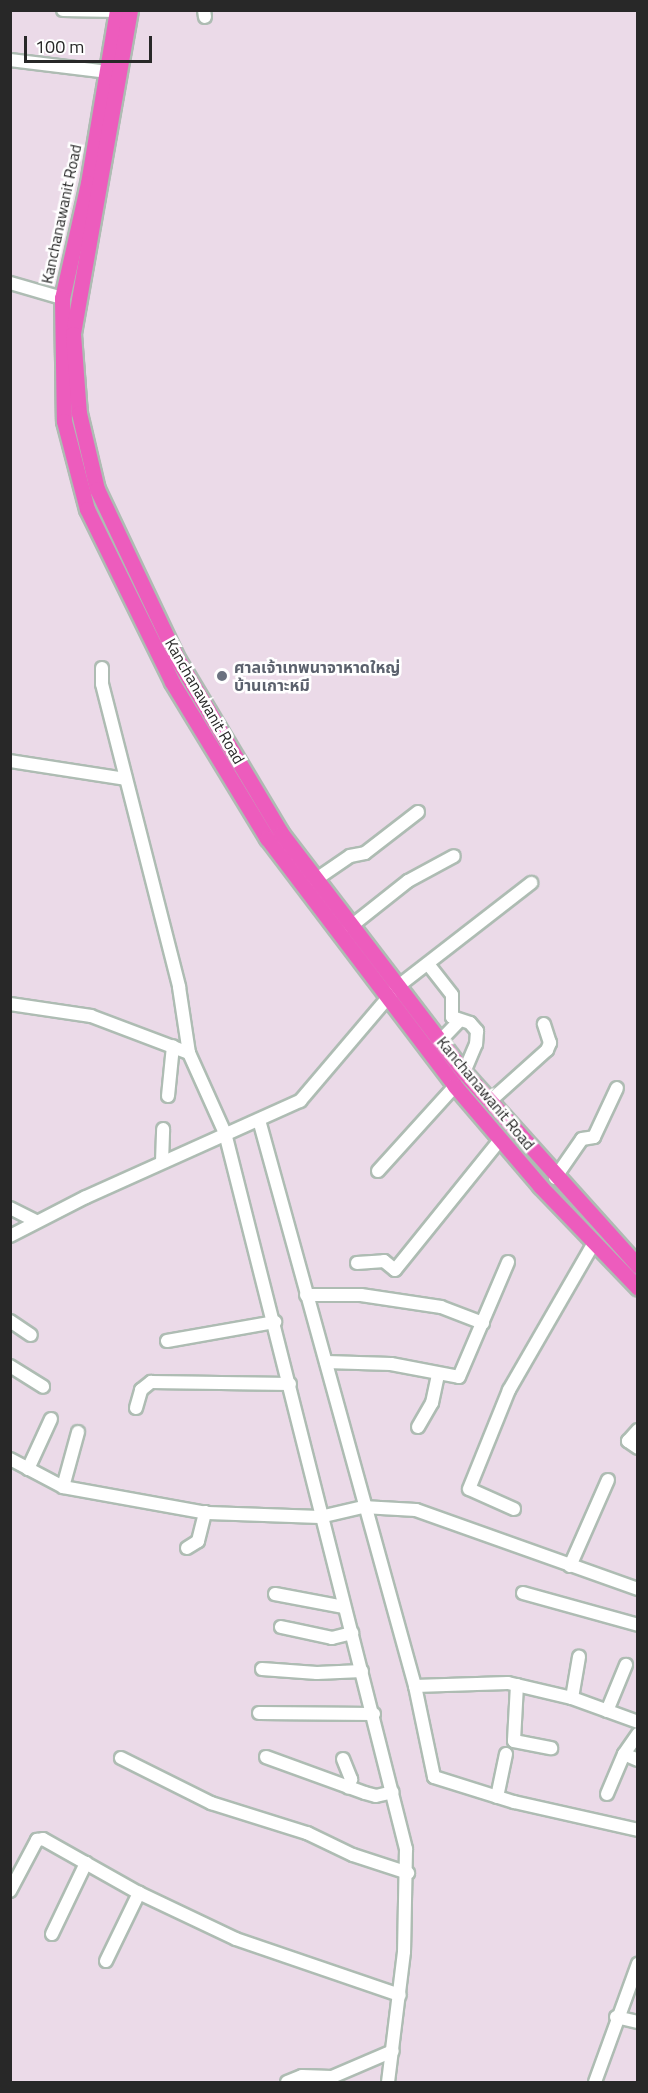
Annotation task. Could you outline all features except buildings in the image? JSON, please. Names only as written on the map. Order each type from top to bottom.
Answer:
[{"type":"main road","name":"Kanchanawanit Road","points":[[122,11],[62,298],[64,421],[87,509],[122,585],[172,682],[267,838],[393,993],[439,1042],[555,1178],[638,1288]]},
{"type":"main road","name":"Kanchanawanit Road","points":[[122,11],[109,138],[87,237],[73,334],[79,413],[96,489],[136,578],[223,739],[281,833],[350,927],[456,1086],[500,1140],[598,1237],[638,1266]]},
{"type":"street","points":[[63,10],[122,11]]},
{"type":"street","points":[[10,60],[108,72]]},
{"type":"street","points":[[10,283],[62,298]]},
{"type":"street","points":[[102,668],[126,779],[180,987],[189,1053],[225,1134],[275,1322],[320,1517],[393,1792],[408,1873],[400,1995],[388,2082]]},
{"type":"street","points":[[10,761],[126,779]]},
{"type":"street","points":[[315,880],[350,856],[365,853],[418,812]]},
{"type":"street","points":[[350,927],[408,881],[454,856]]},
{"type":"street","points":[[10,1236],[35,1221],[259,1120],[309,1094],[393,993],[531,883]]},
{"type":"street","points":[[428,964],[452,995],[450,1013],[473,1025],[477,1034],[464,1072]]},
{"type":"street","points":[[10,1004],[91,1016],[189,1053]]},
{"type":"street","points":[[439,1042],[460,1020]]},
{"type":"street","points":[[489,1102],[547,1050],[550,1043],[544,1024]]},
{"type":"street","points":[[168,1096],[173,1046]]},
{"type":"street","points":[[378,1171],[456,1086]]},
{"type":"street","points":[[555,1178],[582,1138],[594,1137],[617,1088]]},
{"type":"street","points":[[259,1120],[326,1362],[363,1507],[415,1686],[435,1778],[497,1797],[638,1830]]},
{"type":"street","points":[[162,1162],[163,1129]]},
{"type":"street","points":[[357,1263],[384,1261],[395,1270],[500,1140]]},
{"type":"street","points":[[10,1208],[35,1221]]},
{"type":"street","points":[[514,1509],[469,1489],[509,1390],[598,1237]]},
{"type":"street","points":[[326,1362],[391,1364],[438,1375],[460,1376],[508,1262]]},
{"type":"street","points":[[306,1295],[360,1295],[441,1307],[483,1323]]},
{"type":"street","points":[[10,1321],[31,1335]]},
{"type":"street","points":[[167,1341],[275,1322]]},
{"type":"street","points":[[10,1366],[43,1387]]},
{"type":"street","points":[[418,1427],[432,1403],[438,1375]]},
{"type":"street","points":[[136,1408],[141,1390],[151,1382],[290,1384]]},
{"type":"street","points":[[28,1469],[51,1419]]},
{"type":"street","points":[[638,1430],[628,1441],[638,1448]]},
{"type":"street","points":[[63,1488],[78,1432]]},
{"type":"street","points":[[10,1459],[63,1488],[205,1512],[320,1517],[363,1507],[406,1509],[430,1514],[638,1590]]},
{"type":"street","points":[[570,1566],[608,1480]]},
{"type":"street","points":[[187,1548],[198,1541],[205,1512]]},
{"type":"street","points":[[523,1593],[638,1625]]},
{"type":"street","points":[[275,1594],[344,1606]]},
{"type":"street","points":[[281,1627],[332,1638],[352,1633]]},
{"type":"street","points":[[572,1698],[579,1657]]},
{"type":"street","points":[[607,1711],[626,1665]]},
{"type":"street","points":[[262,1669],[316,1673],[362,1671]]},
{"type":"street","points":[[415,1686],[477,1681],[517,1685],[572,1698],[638,1722]]},
{"type":"street","points":[[517,1685],[514,1741],[551,1748]]},
{"type":"street","points":[[259,1713],[374,1714]]},
{"type":"street","points":[[607,1794],[624,1754],[638,1734]]},
{"type":"street","points":[[497,1797],[507,1754]]},
{"type":"street","points":[[624,1754],[638,1760]]},
{"type":"street","points":[[266,1757],[348,1788],[376,1796],[393,1792]]},
{"type":"street","points":[[121,1758],[211,1803],[307,1833],[353,1856],[408,1873]]},
{"type":"street","points":[[343,1759],[351,1777],[348,1788]]},
{"type":"street","points":[[10,1891],[40,1839],[139,1893],[236,1939],[400,1995]]},
{"type":"street","points":[[52,1934],[86,1863]]},
{"type":"street","points":[[106,1960],[139,1893]]},
{"type":"street","points":[[595,2082],[616,2017],[638,1964]]},
{"type":"street","points":[[616,2017],[638,2022]]},
{"type":"street","points":[[287,2082],[302,2076],[332,2077],[393,2051]]},
{"type":"place","name":"ศาลเจ้าเทพนาจาหาดใหญ่ บ้านเกาะหมี","points":[[222,676]]}]
